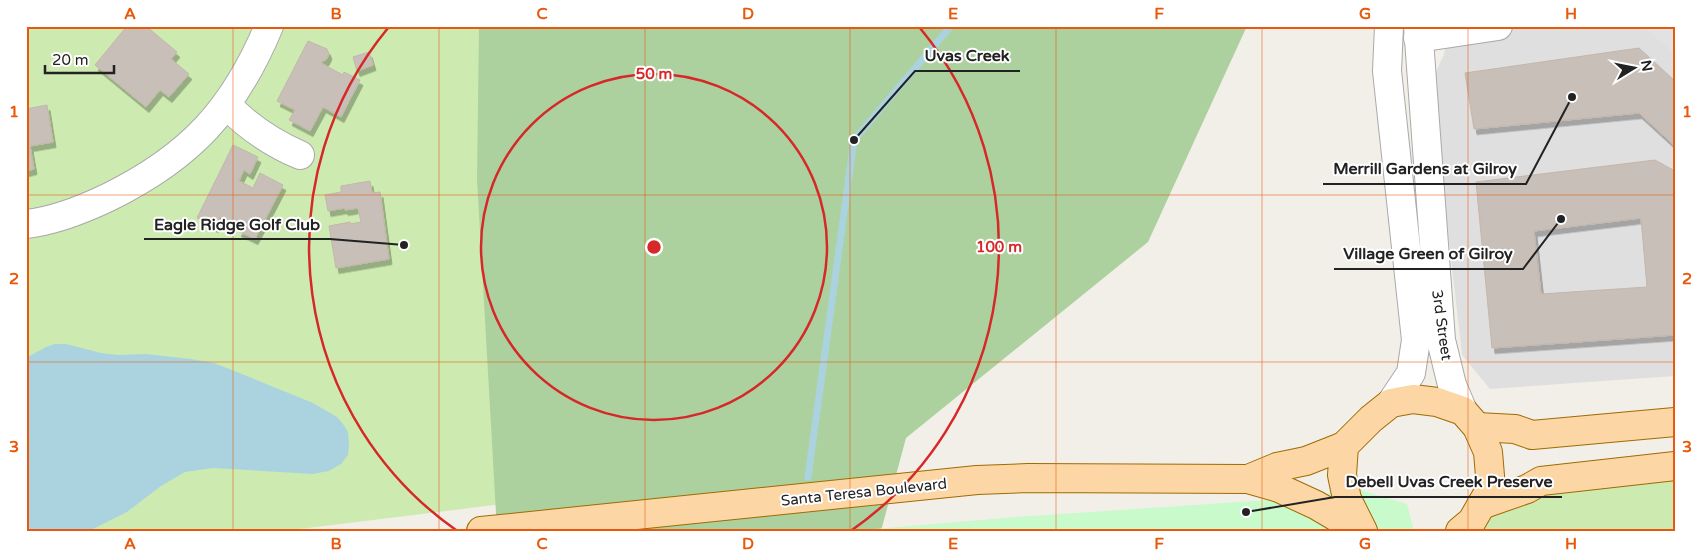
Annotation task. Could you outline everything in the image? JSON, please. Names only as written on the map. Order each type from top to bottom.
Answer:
[{"type":"main road","points":[[1361,531],[1347,499],[1342,475],[1344,446],[1371,419],[1391,403],[1413,399],[1437,402],[1470,419],[1532,434],[1675,422]]},
{"type":"main road","points":[[1470,419],[1488,452],[1491,488],[1471,522]]},
{"type":"main road","name":"Santa Teresa Boulevard","points":[[1248,479],[1277,467],[1306,461],[1344,446]]},
{"type":"main road","points":[[1471,522],[1541,481],[1675,466]]},
{"type":"main road","name":"Santa Teresa Boulevard","points":[[481,531],[977,480],[1028,478],[1248,479],[1279,488],[1316,505],[1361,531]]},
{"type":"street","points":[[26,224],[57,217],[85,207],[148,176],[176,157],[200,135],[227,105],[262,44],[269,26]]},
{"type":"street","name":"3rd Street","points":[[1389,26],[1387,71],[1416,340],[1410,373],[1391,403]]},
{"type":"street","points":[[1418,32],[1498,26]]},
{"type":"street","name":"3rd Street","points":[[1418,32],[1441,340],[1452,385],[1470,419]]},
{"type":"street","points":[[227,105],[242,121],[266,138],[300,155]]},
{"type":"shaded area","points":[[1449,26],[1675,26],[1675,376],[1490,389],[1462,355],[1431,83],[1444,54]]},
{"type":"shaded area","points":[[1642,26],[1675,26],[1675,54]]},
{"type":"green space","points":[[26,26],[744,26],[819,465],[284,531],[26,531]]},
{"type":"green space","points":[[479,26],[1247,26],[1148,242],[906,438],[881,531],[497,531],[477,179]]},
{"type":"green space","points":[[1675,462],[1675,531],[1473,531],[1491,488],[1514,478]]},
{"type":"green space","points":[[1357,489],[1407,504],[1414,531],[852,531],[1016,517],[1298,498]]},
{"type":"water","points":[[55,344],[66,344],[101,353],[118,355],[146,354],[214,363],[313,403],[337,417],[348,432],[348,455],[341,464],[329,471],[312,474],[213,468],[185,472],[161,486],[127,512],[89,531],[26,531],[26,358]]},
{"type":"building","points":[[127,26],[146,26],[177,52],[171,59],[189,74],[169,97],[160,90],[146,107],[95,65]]},
{"type":"building","points":[[308,41],[327,49],[329,54],[326,60],[321,63],[343,75],[344,72],[360,80],[341,117],[323,107],[310,131],[289,120],[295,110],[277,101]]},
{"type":"building","points":[[1639,48],[1675,81],[1675,146],[1639,113],[1474,129],[1465,73]]},
{"type":"building","points":[[369,52],[373,65],[357,71],[353,57]]},
{"type":"building","points":[[47,105],[53,142],[30,146],[34,169],[26,171],[26,109]]},
{"type":"building","points":[[233,145],[258,157],[250,174],[244,170],[239,181],[253,188],[260,173],[283,185],[255,239],[238,231],[241,227],[220,217],[215,227],[197,218]]},
{"type":"building","points":[[1655,160],[1675,171],[1675,335],[1492,348],[1476,182]],"holes":[[[1641,218],[1647,287],[1541,294],[1534,231]]]},
{"type":"building","points":[[370,181],[372,193],[380,192],[389,259],[336,268],[329,226],[361,222],[358,208],[328,211],[325,195],[341,192],[341,186]]},
{"type":"waterway","points":[[808,477],[854,140],[951,26]]},
{"type":"place","name":"Merrill Gardens at Gilroy","points":[[1572,97]]},
{"type":"place","name":"Uvas Creek","points":[[854,140]]},
{"type":"place","name":"Village Green of Gilroy","points":[[1561,219]]},
{"type":"place","name":"Eagle Ridge Golf Club","points":[[404,245]]},
{"type":"place","name":"Debell Uvas Creek Preserve","points":[[1246,512]]}]
